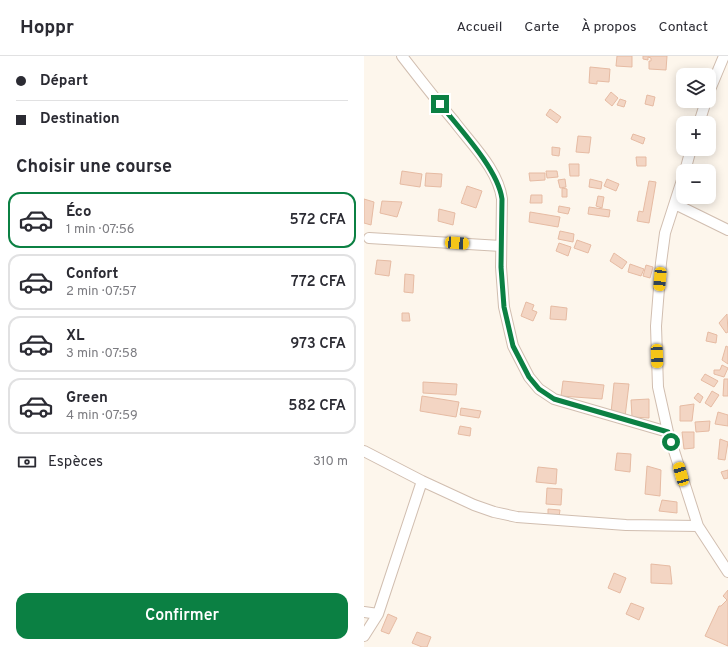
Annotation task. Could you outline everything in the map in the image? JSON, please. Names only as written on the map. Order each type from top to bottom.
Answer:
[{"type":"street","points":[[403,56],[486,162],[498,181],[502,199],[501,267],[504,307],[513,346],[529,377],[539,389],[554,399],[668,432]]},
{"type":"street","points":[[716,75],[724,56]]},
{"type":"street","points":[[676,201],[665,233],[661,263],[656,326],[658,387],[668,432],[698,526],[728,572]]},
{"type":"street","points":[[675,204],[728,230]]},
{"type":"street","points":[[369,238],[501,246]]},
{"type":"street","points":[[364,451],[422,481],[474,505],[494,512],[517,517],[626,525],[698,526]]},
{"type":"street","points":[[364,636],[378,614],[422,481]]},
{"type":"street","points":[[364,612],[378,614]]},
{"type":"building","points":[[617,56],[632,56],[632,67],[616,66]]},
{"type":"building","points":[[643,56],[667,56],[666,70],[649,69],[649,61],[651,61],[651,58],[648,57],[648,60],[643,59]]},
{"type":"building","points":[[590,67],[610,69],[609,82],[597,81],[597,84],[589,83]]},
{"type":"building","points":[[611,92],[618,98],[612,106],[605,100]]},
{"type":"building","points":[[647,95],[655,97],[653,106],[645,104]]},
{"type":"building","points":[[620,99],[626,101],[624,107],[617,105]]},
{"type":"building","points":[[550,109],[561,117],[557,123],[546,115]]},
{"type":"building","points":[[633,134],[645,138],[643,144],[631,139]]},
{"type":"building","points":[[578,136],[591,137],[589,153],[576,152]]},
{"type":"building","points":[[552,147],[560,148],[559,156],[552,155]]},
{"type":"building","points":[[636,157],[646,157],[646,166],[637,166]]},
{"type":"building","points":[[569,164],[579,164],[579,176],[570,176]]},
{"type":"building","points":[[402,171],[422,174],[420,187],[400,184]]},
{"type":"building","points":[[546,171],[557,171],[558,177],[547,178]]},
{"type":"building","points":[[426,173],[442,174],[441,187],[425,186]]},
{"type":"building","points":[[529,173],[545,173],[545,180],[530,181]]},
{"type":"building","points":[[565,179],[566,187],[560,188],[558,180]]},
{"type":"building","points":[[590,179],[602,182],[601,189],[589,187]]},
{"type":"building","points":[[607,179],[619,184],[616,191],[604,186]]},
{"type":"building","points":[[649,181],[656,182],[649,223],[637,221],[639,211],[643,212]]},
{"type":"building","points":[[467,186],[482,191],[476,208],[461,203]]},
{"type":"building","points":[[562,188],[567,189],[567,197],[562,197]]},
{"type":"building","points":[[531,195],[542,195],[542,203],[530,203]]},
{"type":"building","points":[[598,196],[604,197],[602,208],[596,206]]},
{"type":"building","points":[[364,199],[374,202],[371,225],[364,223]]},
{"type":"building","points":[[382,201],[402,202],[397,217],[380,213]]},
{"type":"building","points":[[559,206],[570,208],[568,214],[558,212]]},
{"type":"building","points":[[589,207],[610,210],[609,217],[588,214]]},
{"type":"building","points":[[439,209],[455,213],[453,225],[438,221]]},
{"type":"building","points":[[530,212],[560,217],[558,227],[529,222]]},
{"type":"building","points":[[560,231],[574,234],[573,242],[558,239]]},
{"type":"building","points":[[577,240],[591,245],[588,253],[574,248]]},
{"type":"building","points":[[559,243],[571,247],[568,256],[556,251]]},
{"type":"building","points":[[614,253],[627,262],[622,269],[610,261]]},
{"type":"building","points":[[377,260],[391,261],[389,276],[375,274]]},
{"type":"building","points":[[630,264],[644,269],[641,276],[628,272]]},
{"type":"building","points":[[646,265],[653,267],[650,278],[643,276]]},
{"type":"building","points":[[405,274],[414,275],[413,293],[404,292]]},
{"type":"building","points":[[526,302],[534,305],[532,310],[537,312],[533,321],[521,316]]},
{"type":"building","points":[[551,306],[567,308],[566,320],[550,319]]},
{"type":"building","points":[[402,313],[409,313],[410,321],[402,321]]},
{"type":"building","points":[[727,314],[728,332],[726,333],[719,323]]},
{"type":"building","points":[[708,332],[717,335],[716,343],[706,341]]},
{"type":"building","points":[[726,346],[728,347],[728,364],[722,360]]},
{"type":"building","points":[[722,365],[728,368],[724,377],[714,374],[714,370],[720,370]]},
{"type":"building","points":[[705,374],[718,381],[714,387],[701,380]]},
{"type":"building","points":[[724,379],[728,379],[728,396],[723,396]]},
{"type":"building","points":[[563,381],[604,385],[602,399],[561,396]]},
{"type":"building","points":[[423,382],[457,384],[456,395],[423,393]]},
{"type":"building","points":[[614,383],[629,384],[625,417],[611,413]]},
{"type":"building","points":[[712,391],[719,395],[711,407],[705,403]]},
{"type":"building","points":[[698,393],[703,397],[700,403],[694,398]]},
{"type":"building","points":[[422,396],[459,402],[456,417],[420,411]]},
{"type":"building","points":[[649,399],[649,418],[632,417],[631,400]]},
{"type":"building","points":[[694,404],[692,421],[680,421],[680,406]]},
{"type":"building","points":[[461,408],[481,411],[479,418],[460,415]]},
{"type":"building","points":[[718,412],[728,415],[728,426],[715,424]]},
{"type":"building","points":[[710,421],[709,431],[696,432],[695,422]]},
{"type":"building","points":[[460,426],[471,428],[470,436],[458,434]]},
{"type":"building","points":[[682,432],[694,432],[694,448],[684,449]]},
{"type":"building","points":[[720,439],[728,442],[725,460],[718,459]]},
{"type":"building","points":[[617,453],[631,454],[630,472],[615,470]]},
{"type":"building","points":[[647,466],[661,470],[660,496],[645,494]]},
{"type":"building","points":[[538,467],[557,469],[556,484],[536,482]]},
{"type":"building","points":[[728,470],[728,478],[724,479],[721,472]]},
{"type":"building","points":[[547,488],[562,489],[561,505],[546,504]]},
{"type":"building","points":[[662,500],[677,502],[677,513],[659,511]]},
{"type":"building","points":[[548,509],[560,510],[559,517],[548,517]]},
{"type":"building","points":[[651,564],[670,566],[672,584],[651,583]]},
{"type":"building","points":[[614,573],[626,578],[620,593],[608,588]]},
{"type":"building","points":[[728,590],[728,646],[705,636],[719,606],[727,600],[723,596]]},
{"type":"building","points":[[631,603],[644,608],[639,620],[626,614]]},
{"type":"building","points":[[388,614],[397,618],[389,634],[381,631]]},
{"type":"building","points":[[417,632],[431,637],[427,647],[422,647],[412,643]]},
{"type":"route","points":[[440,104],[486,162],[498,181],[501,189],[501,267],[504,307],[513,346],[529,377],[539,389],[554,399],[668,432],[671,442]]}]
